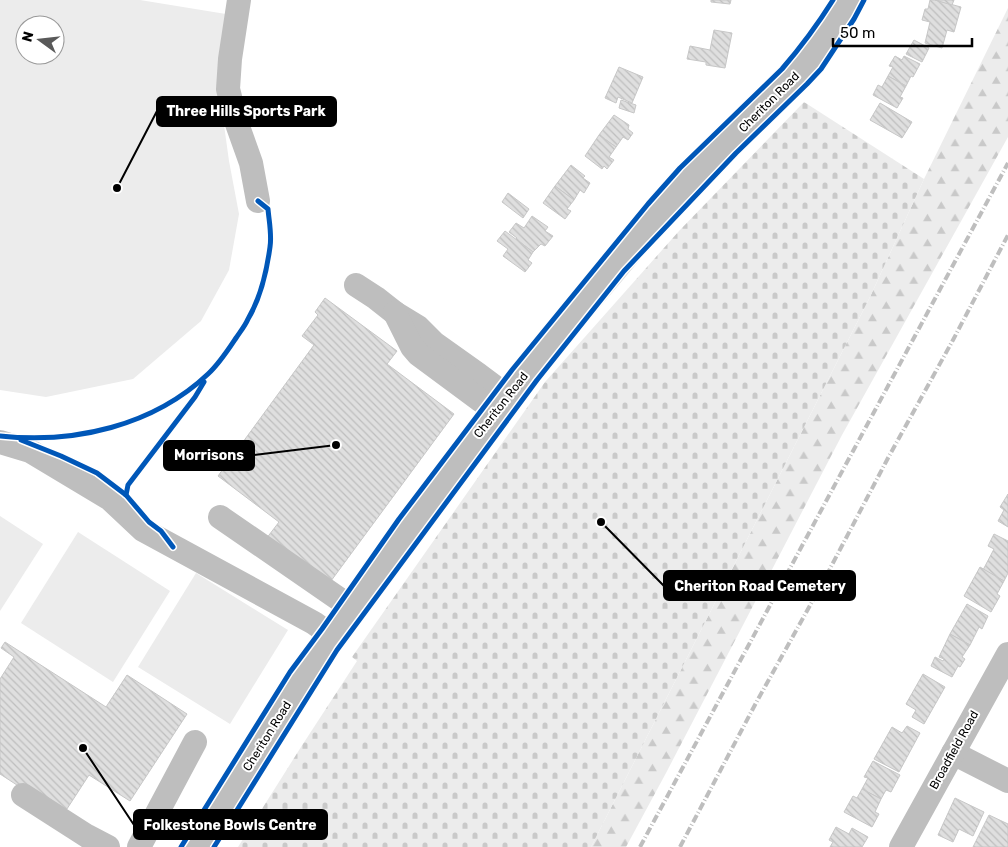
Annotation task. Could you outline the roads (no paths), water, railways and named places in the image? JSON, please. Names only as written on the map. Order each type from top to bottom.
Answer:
[{"type":"main road","name":"Cheriton Road","points":[[199,847],[263,742],[332,636],[501,404],[652,222],[808,62],[849,0]]},
{"type":"street","points":[[240,0],[230,59],[228,89],[236,120],[251,163],[258,200]]},
{"type":"street","points":[[356,285],[395,312],[412,347],[418,354],[501,404]]},
{"type":"street","points":[[0,442],[30,451],[110,499],[143,530],[314,623],[332,636]]},
{"type":"street","points":[[220,518],[352,608]]},
{"type":"street","name":"Broadfield Road","points":[[901,847],[1008,654]]},
{"type":"street","points":[[139,847],[195,742]]},
{"type":"street","points":[[952,753],[1008,781]]},
{"type":"street","points":[[23,795],[87,836],[108,847]]},
{"type":"railway","points":[[640,847],[1008,163]]},
{"type":"railway","points":[[680,847],[1008,235]]},
{"type":"place","name":"Three Hills Sports Park","points":[[117,188]]},
{"type":"place","name":"Morrisons","points":[[336,445]]},
{"type":"place","name":"Cheriton Road Cemetery","points":[[601,522]]},
{"type":"place","name":"Folkestone Bowls Centre","points":[[83,748]]}]
